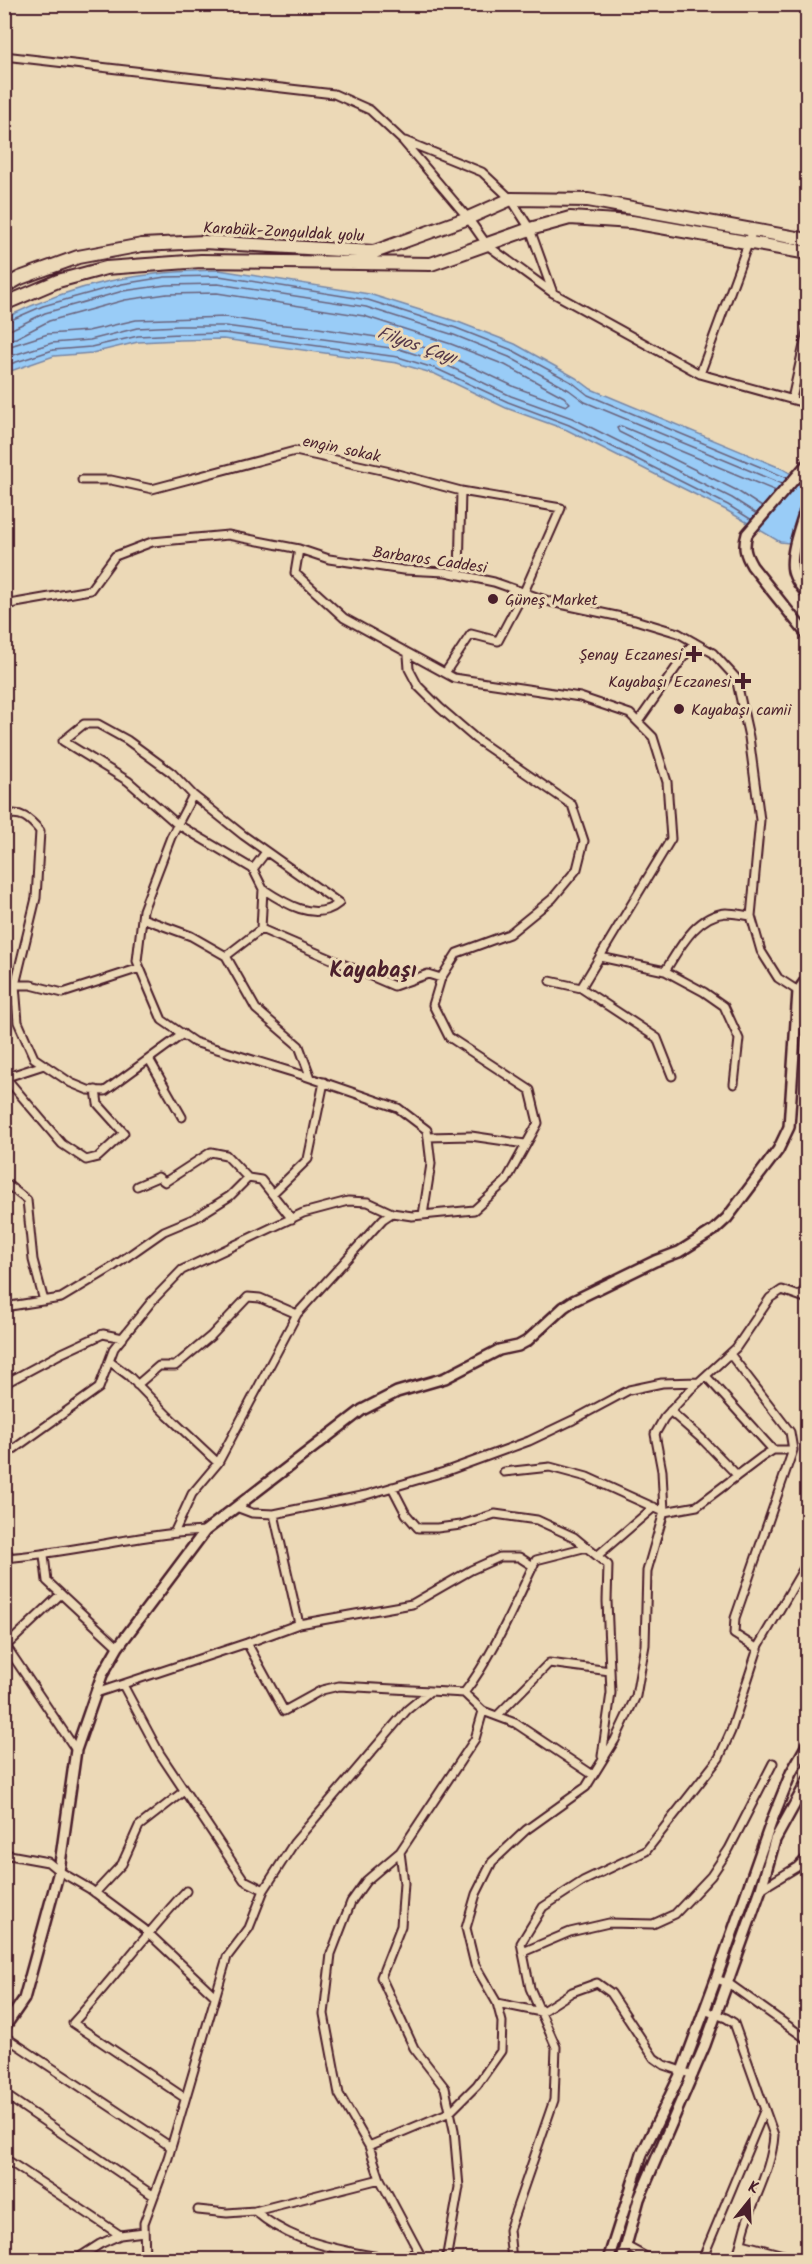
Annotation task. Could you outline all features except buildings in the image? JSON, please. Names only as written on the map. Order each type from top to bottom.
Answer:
[{"type":"highway","name":"Karabük-Zonguldak yolu","points":[[4,287],[20,278],[78,257],[142,245],[204,242],[374,252],[468,218],[511,199],[588,200],[751,236],[807,253]]},
{"type":"highway","name":"Karabük-Zonguldak yolu","points":[[4,304],[58,281],[105,268],[201,261],[431,264],[530,229],[570,218],[807,240]]},
{"type":"street","points":[[4,56],[334,94],[370,110],[402,141],[468,218],[487,245],[553,293],[700,374],[807,404]]},
{"type":"street","points":[[402,141],[482,172],[511,199],[530,229],[553,293]]},
{"type":"street","points":[[700,374],[751,236]]},
{"type":"street","points":[[792,399],[807,327]]},
{"type":"street","name":"engin sokak","points":[[82,480],[111,480],[152,489],[296,451],[461,491],[561,508],[524,592]]},
{"type":"street","points":[[805,466],[747,534],[744,545],[745,555],[807,636]]},
{"type":"street","points":[[459,575],[461,491]]},
{"type":"street","points":[[807,501],[793,555],[793,571],[799,585],[807,595]]},
{"type":"street","name":"Barbaros Caddesi","points":[[4,605],[90,590],[115,556],[152,542],[228,534],[299,549],[329,559],[403,570],[459,575],[494,582],[550,602],[635,620],[678,633],[712,653],[736,678],[749,737],[760,820],[750,916],[761,951],[777,978],[798,991],[807,1000]]},
{"type":"street","points":[[299,549],[295,573],[344,618],[408,655],[454,678],[580,697],[630,714],[653,737],[667,782],[670,839],[581,988]]},
{"type":"street","points":[[445,673],[471,634],[498,642],[524,592]]},
{"type":"street","points":[[638,722],[694,642]]},
{"type":"street","points":[[4,1456],[99,1388],[114,1348],[182,1270],[303,1213],[348,1201],[368,1202],[392,1214],[412,1216],[474,1210],[506,1182],[538,1123],[530,1090],[449,1038],[433,1005],[441,978],[458,953],[508,934],[552,899],[577,868],[584,841],[572,805],[476,740],[440,708],[418,686],[409,669],[408,655]]},
{"type":"street","points":[[98,723],[127,740],[172,773],[193,795],[266,852],[339,903],[327,910],[307,910],[285,904],[263,889],[253,869],[177,824],[128,781],[63,741],[84,724],[98,723]]},
{"type":"street","points":[[193,795],[177,824],[143,910],[137,961],[162,1020],[194,1042],[324,1082],[398,1108],[427,1130],[431,1164],[423,1215]]},
{"type":"street","points":[[4,816],[12,813],[29,817],[40,831],[36,898],[15,985],[18,1022],[34,1058],[71,1083],[88,1090],[105,1091],[183,1034]]},
{"type":"street","points":[[253,869],[266,852]]},
{"type":"street","points":[[261,930],[263,889]]},
{"type":"street","points":[[665,972],[683,940],[704,921],[725,913],[750,916]]},
{"type":"street","points":[[142,918],[191,936],[226,956],[256,1009],[299,1046],[311,1078]]},
{"type":"street","points":[[261,930],[394,986],[428,974],[441,978]]},
{"type":"street","points":[[226,956],[261,930]]},
{"type":"street","points":[[600,957],[665,972],[704,992],[724,1006],[739,1039],[735,1084]]},
{"type":"street","points":[[4,985],[31,985],[63,993],[140,968]]},
{"type":"street","points":[[4,2028],[24,1999],[59,1871],[76,1749],[102,1675],[118,1647],[205,1531],[362,1410],[397,1392],[445,1378],[499,1350],[519,1346],[573,1301],[655,1261],[679,1252],[698,1242],[720,1224],[778,1150],[789,1128],[798,991],[807,977]]},
{"type":"street","points":[[550,981],[581,988],[657,1038],[672,1076]]},
{"type":"street","points":[[148,1059],[182,1117]]},
{"type":"street","points":[[44,1065],[5,1078],[62,1144],[86,1160],[98,1157],[124,1133],[98,1104],[96,1090]]},
{"type":"street","points":[[272,1194],[308,1159],[324,1082]]},
{"type":"street","points":[[428,1137],[471,1136],[525,1144]]},
{"type":"street","points":[[137,1186],[158,1177],[165,1182],[211,1152],[226,1155],[248,1178],[261,1180],[292,1219]]},
{"type":"street","points":[[4,1307],[62,1298],[111,1268],[164,1231],[195,1218],[230,1196],[248,1178]]},
{"type":"street","points":[[4,1182],[27,1200],[33,1260],[44,1301]]},
{"type":"street","points":[[174,1533],[185,1505],[218,1463],[297,1314],[383,1220],[392,1214]]},
{"type":"street","points":[[369,2146],[450,2112],[477,2085],[501,2050],[502,2022],[497,2003],[475,1965],[466,1928],[476,1894],[492,1862],[526,1830],[586,1787],[602,1762],[636,1696],[645,1645],[647,1571],[664,1512],[662,1472],[656,1434],[670,1411],[736,1348],[770,1298],[782,1290],[804,1297],[807,1285]]},
{"type":"street","points":[[137,1385],[159,1366],[175,1366],[211,1336],[248,1297],[260,1298],[297,1314]]},
{"type":"street","points":[[4,1384],[103,1334],[123,1338]]},
{"type":"street","points":[[730,1354],[790,1432],[793,1450],[735,1618],[734,1634],[758,1649]]},
{"type":"street","points":[[109,1361],[218,1463]]},
{"type":"street","points":[[706,1376],[773,1450]]},
{"type":"street","points":[[236,1507],[252,1513],[273,1514],[392,1487],[444,1472],[529,1441],[629,1390],[662,1383],[699,1382]]},
{"type":"street","points":[[670,1411],[702,1439],[737,1475]]},
{"type":"street","points":[[504,1472],[549,1467],[587,1477],[664,1512],[697,1506],[773,1450],[793,1450]]},
{"type":"street","points":[[392,1487],[406,1514],[418,1528],[461,1525],[495,1514],[537,1520],[574,1537],[608,1565],[607,1601],[611,1693],[602,1762]]},
{"type":"street","points":[[597,1556],[654,1507]]},
{"type":"street","points":[[273,1514],[299,1624]]},
{"type":"street","points":[[4,1546],[7,1558],[44,1555],[127,1539],[205,1531]]},
{"type":"street","points":[[464,1693],[478,1675],[497,1641],[536,1560],[587,1547]]},
{"type":"street","points":[[44,1555],[47,1581],[118,1647]]},
{"type":"street","points":[[96,1693],[299,1624],[412,1604],[471,1570],[500,1557],[519,1557],[533,1566]]},
{"type":"street","points":[[512,2259],[509,2230],[554,2100],[556,2047],[530,1988],[521,1943],[543,1906],[583,1881],[646,1851],[719,1758],[731,1731],[758,1649],[807,1561]]},
{"type":"street","points":[[61,1594],[5,1646],[76,1749]]},
{"type":"street","points":[[247,1643],[284,1711],[322,1690],[339,1686],[464,1693],[483,1711],[515,1723],[593,1775]]},
{"type":"street","points":[[497,1716],[549,1663],[610,1671]]},
{"type":"street","points":[[123,1685],[160,1754],[244,1880],[264,1890]]},
{"type":"street","points":[[145,2259],[144,2223],[171,2147],[227,1957],[249,1928],[264,1890],[294,1843],[407,1710],[430,1690]]},
{"type":"street","points":[[423,2259],[380,2179],[369,2146],[339,2094],[324,2014],[331,1954],[351,1902],[366,1881],[400,1852],[476,1739],[483,1711]]},
{"type":"street","points":[[608,2259],[642,2154],[682,2071],[772,1820],[791,1773],[807,1743]]},
{"type":"street","points":[[523,1952],[570,1932],[609,1923],[654,1924],[675,1914],[711,1876],[729,1850],[773,1763]]},
{"type":"street","points":[[622,2259],[639,2199],[693,2075],[716,2015],[776,1840],[807,1780]]},
{"type":"street","points":[[95,1893],[122,1864],[139,1826],[184,1791]]},
{"type":"street","points":[[400,1852],[404,1883],[401,1926],[381,1977],[414,2048],[445,2088],[454,2130],[459,2187],[446,2259]]},
{"type":"street","points":[[4,1854],[48,1862],[95,1893],[147,1933],[215,1996]]},
{"type":"street","points":[[761,1889],[797,1866],[807,1856]]},
{"type":"street","points":[[185,2098],[73,2022],[111,1981],[147,1933],[186,1891]]},
{"type":"street","points":[[716,1979],[728,1983],[807,2040]]},
{"type":"street","points":[[497,2003],[540,2012],[572,1992],[597,1983],[611,1993],[654,2058],[664,2065],[693,2075]]},
{"type":"street","points":[[704,2010],[734,2023],[774,2135],[773,2154],[745,2226],[742,2244],[735,2259]]},
{"type":"street","points":[[4,2037],[171,2147]]},
{"type":"street","points":[[4,2094],[154,2196]]},
{"type":"street","points":[[702,2259],[764,2111]]},
{"type":"street","points":[[4,2158],[120,2235]]},
{"type":"street","points":[[198,2210],[227,2213],[255,2211],[380,2179]]},
{"type":"street","points":[[255,2211],[283,2231],[312,2244],[384,2258],[404,2258],[419,2252]]},
{"type":"street","points":[[75,2259],[120,2235],[144,2232]]},
{"type":"street","points":[[742,2244],[802,2259]]},
{"type":"street","points":[[626,2246],[652,2259]]},
{"type":"water","name":"Filyos Çayı","points":[[219,270],[369,294],[458,322],[515,344],[576,378],[591,389],[783,469],[807,483],[807,545],[780,542],[726,510],[567,430],[506,408],[435,374],[397,363],[223,339],[180,340],[138,342],[92,353],[54,356],[5,373],[5,318],[57,296],[109,281],[162,273]]},
{"type":"place","name":"Güneş Market","points":[[493,599]]},
{"type":"place","name":"Şenay Eczanesi","points":[[694,654]]},
{"type":"place","name":"Kayabaşı Eczanesi","points":[[743,681]]},
{"type":"place","name":"Kayabaşı camii","points":[[679,709]]},
{"type":"district","name":"Kayabaşı","points":[[373,969]]}]
